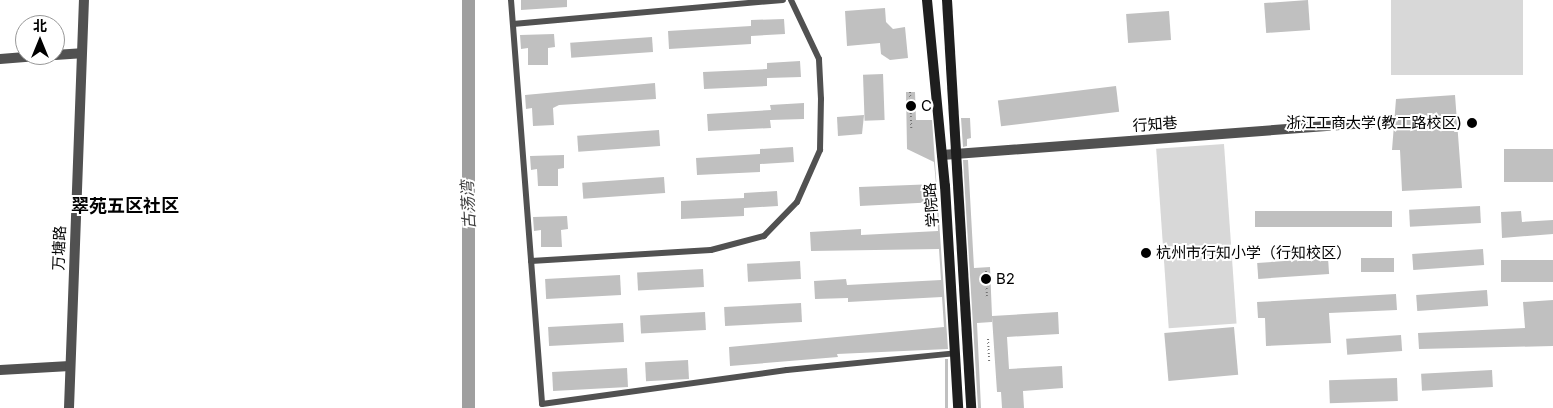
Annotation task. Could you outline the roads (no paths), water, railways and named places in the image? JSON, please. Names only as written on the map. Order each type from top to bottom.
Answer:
[{"type":"main road","name":"学院路","points":[[927,0],[942,155],[958,408]]},
{"type":"main road","name":"学院路","points":[[947,0],[971,408]]},
{"type":"street","name":"万塘路","points":[[69,408],[84,0]]},
{"type":"street","points":[[65,54],[81,53]]},
{"type":"street","points":[[0,59],[15,58]]},
{"type":"street","name":"行知巷","points":[[942,155],[1370,123]]},
{"type":"street","points":[[0,370],[70,366]]},
{"type":"lane","points":[[511,0],[542,404],[786,370],[956,353]]},
{"type":"lane","points":[[513,24],[783,0]]},
{"type":"lane","points":[[531,261],[711,250],[764,236],[797,202],[820,150],[821,98],[819,58],[791,0]]},
{"type":"place","name":"C","points":[[911,106]]},
{"type":"place","name":"浙江工商大学(教工路校区)","points":[[1472,123]]},
{"type":"place","name":"杭州市行知小学（行知校区）","points":[[1146,253]]},
{"type":"place","name":"B2","points":[[986,279]]},
{"type":"district","name":"翠苑五区社区","points":[[125,206]]},
{"type":"water label","name":"古荡湾","points":[[468,205]]}]
